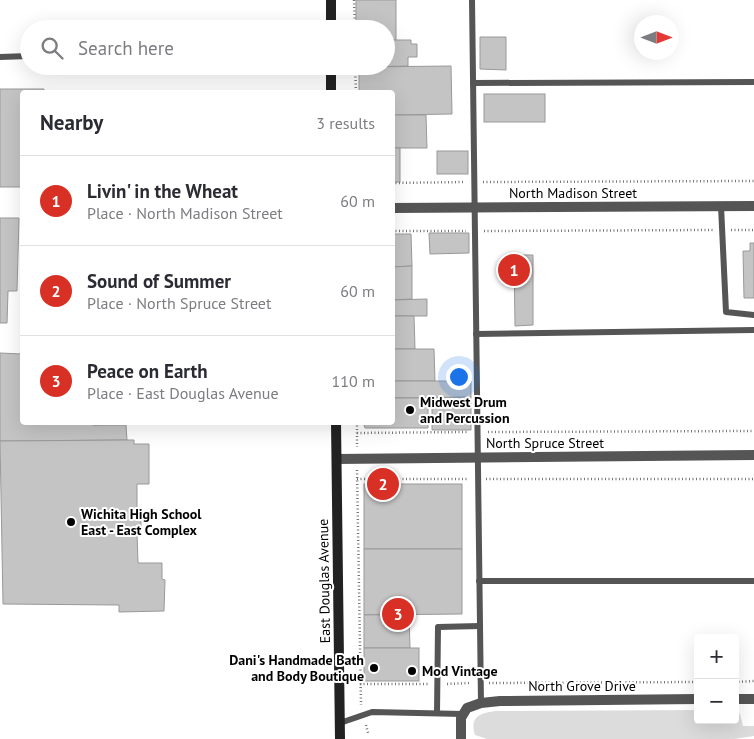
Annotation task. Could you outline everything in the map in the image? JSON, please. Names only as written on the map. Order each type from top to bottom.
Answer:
[{"type":"main road","points":[[331,0],[331,20]]},
{"type":"main road","points":[[331,75],[332,90]]},
{"type":"main road","name":"East Douglas Avenue","points":[[336,425],[340,739]]},
{"type":"street","name":"North Madison Street","points":[[395,208],[754,206]]},
{"type":"street","name":"North Spruce Street","points":[[337,459],[754,455]]},
{"type":"street","name":"North Grove Drive","points":[[465,711],[481,703],[500,701],[694,699]]},
{"type":"street","points":[[739,699],[754,699]]},
{"type":"street","points":[[461,739],[461,718],[465,711]]},
{"type":"lane","points":[[472,0],[481,703]]},
{"type":"lane","points":[[0,57],[20,56]]},
{"type":"lane","points":[[473,83],[754,82]]},
{"type":"lane","points":[[720,206],[726,312],[754,315]]},
{"type":"lane","points":[[476,334],[754,330]]},
{"type":"lane","points":[[480,581],[754,581]]},
{"type":"lane","points":[[437,713],[438,627],[480,626]]},
{"type":"lane","points":[[340,723],[372,712],[437,713],[465,711]]},
{"type":"path","points":[[354,0],[354,20]]},
{"type":"path","points":[[356,75],[356,90]]},
{"type":"path","points":[[395,183],[754,181]]},
{"type":"path","points":[[395,231],[754,230]]},
{"type":"path","points":[[357,425],[360,703],[368,733]]},
{"type":"path","points":[[357,433],[754,431]]},
{"type":"path","points":[[358,479],[754,479]]},
{"type":"path","points":[[739,682],[754,681]]},
{"type":"path","points":[[360,684],[694,682]]},
{"type":"shaded area","points":[[694,710],[694,724],[739,724],[739,713],[743,726],[754,726],[754,736],[734,739],[487,739],[475,735],[475,720],[481,714],[496,711]]},
{"type":"building","points":[[356,0],[396,0],[396,40],[395,20],[356,20]]},
{"type":"building","points":[[480,37],[506,37],[506,70],[480,69]]},
{"type":"building","points":[[395,40],[411,40],[411,44],[417,44],[417,57],[408,57],[408,66],[395,66]]},
{"type":"building","points":[[451,66],[452,114],[395,115],[395,90],[359,90],[359,75],[395,75],[395,67]]},
{"type":"building","points":[[0,89],[44,89],[20,90],[20,187],[0,187]]},
{"type":"building","points":[[484,94],[545,94],[545,122],[484,122]]},
{"type":"building","points":[[395,115],[426,115],[427,148],[395,148]]},
{"type":"building","points":[[395,148],[400,148],[400,182],[395,182]]},
{"type":"building","points":[[437,151],[468,151],[468,174],[437,174]]},
{"type":"building","points":[[0,218],[19,218],[17,291],[8,291],[7,323],[0,323]]},
{"type":"building","points":[[429,233],[469,233],[469,253],[430,254]]},
{"type":"building","points":[[395,234],[411,234],[412,266],[395,267]]},
{"type":"building","points":[[750,243],[754,243],[754,298],[744,298],[743,251],[750,251]]},
{"type":"building","points":[[514,255],[533,255],[533,325],[515,326]]},
{"type":"building","points":[[412,266],[412,299],[395,300],[395,267]]},
{"type":"building","points":[[427,299],[427,316],[395,316],[395,300]]},
{"type":"building","points":[[395,316],[414,316],[415,349],[395,349]]},
{"type":"building","points":[[395,349],[434,349],[435,381],[395,381]]},
{"type":"building","points":[[0,353],[20,354],[20,425],[126,425],[127,440],[0,441]]},
{"type":"building","points":[[395,381],[471,381],[471,397],[395,398]]},
{"type":"building","points":[[471,397],[471,430],[432,430],[432,398]]},
{"type":"building","name":"Midwest Drum and Percussion","points":[[395,398],[428,398],[428,428],[365,428],[364,425],[395,425]]},
{"type":"building","name":"Wichita High School East - East Complex","points":[[134,440],[134,444],[149,444],[149,484],[137,484],[137,516],[141,517],[141,532],[137,532],[138,563],[162,563],[162,579],[165,580],[164,611],[119,612],[119,605],[3,604],[0,441]]},
{"type":"building","points":[[364,484],[462,484],[462,549],[364,549]]},
{"type":"building","points":[[364,549],[462,549],[462,614],[364,615]]},
{"type":"building","points":[[409,614],[410,648],[364,648],[364,615]]},
{"type":"building","points":[[364,648],[419,648],[419,681],[364,681]]},
{"type":"place","name":"Livin' in the Wheat","points":[[514,270]]},
{"type":"place","name":"Midwest Drum and Percussion","points":[[410,410]]},
{"type":"place","name":"Sound of Summer","points":[[383,484]]},
{"type":"place","name":"Wichita High School East - East Complex","points":[[71,522]]},
{"type":"place","name":"Peace on Earth","points":[[398,614]]},
{"type":"place","name":"Dani's Handmade Bath and Body Boutique","points":[[374,668]]},
{"type":"place","name":"Mod Vintage","points":[[412,671]]}]
